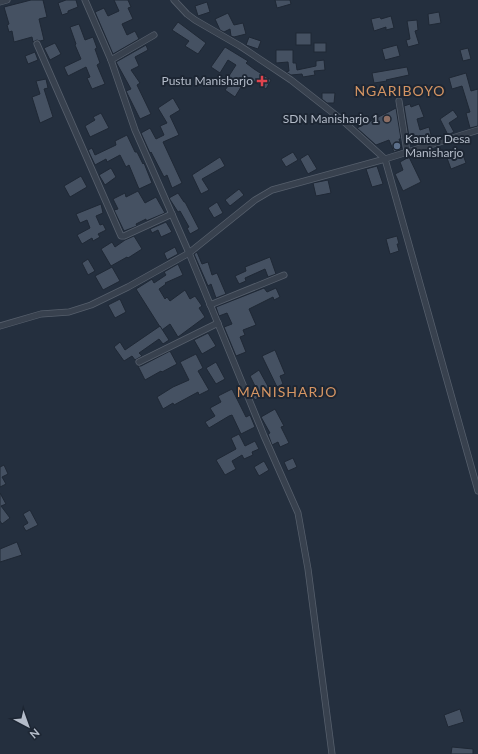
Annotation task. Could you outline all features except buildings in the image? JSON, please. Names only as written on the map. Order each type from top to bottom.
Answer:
[{"type":"street","points":[[0,2],[7,0]]},
{"type":"street","points":[[85,0],[111,60],[135,130],[190,252],[210,305],[264,436],[298,512],[308,570],[332,754]]},
{"type":"street","points":[[174,0],[195,20],[240,46],[291,80],[342,120],[385,158],[478,491]]},
{"type":"street","points":[[111,60],[154,35]]},
{"type":"street","points":[[37,44],[121,236],[172,214]]},
{"type":"street","points":[[398,101],[407,152]]},
{"type":"street","points":[[0,326],[41,314],[69,312],[91,305],[128,287],[190,252],[255,200],[272,190],[407,152],[478,130]]},
{"type":"street","points":[[210,305],[284,275]]},
{"type":"street","points":[[139,362],[218,323]]},
{"type":"place","name":"Pustu Manisharjo","points":[[262,81]]},
{"type":"place","name":"SDN Manisharjo 1","points":[[387,119]]},
{"type":"place","name":"Kantor Desa Manisharjo","points":[[397,146]]},
{"type":"district","name":"NGARIBOYO","points":[[400,91]]},
{"type":"district","name":"MANISHARJO","points":[[287,392]]}]
